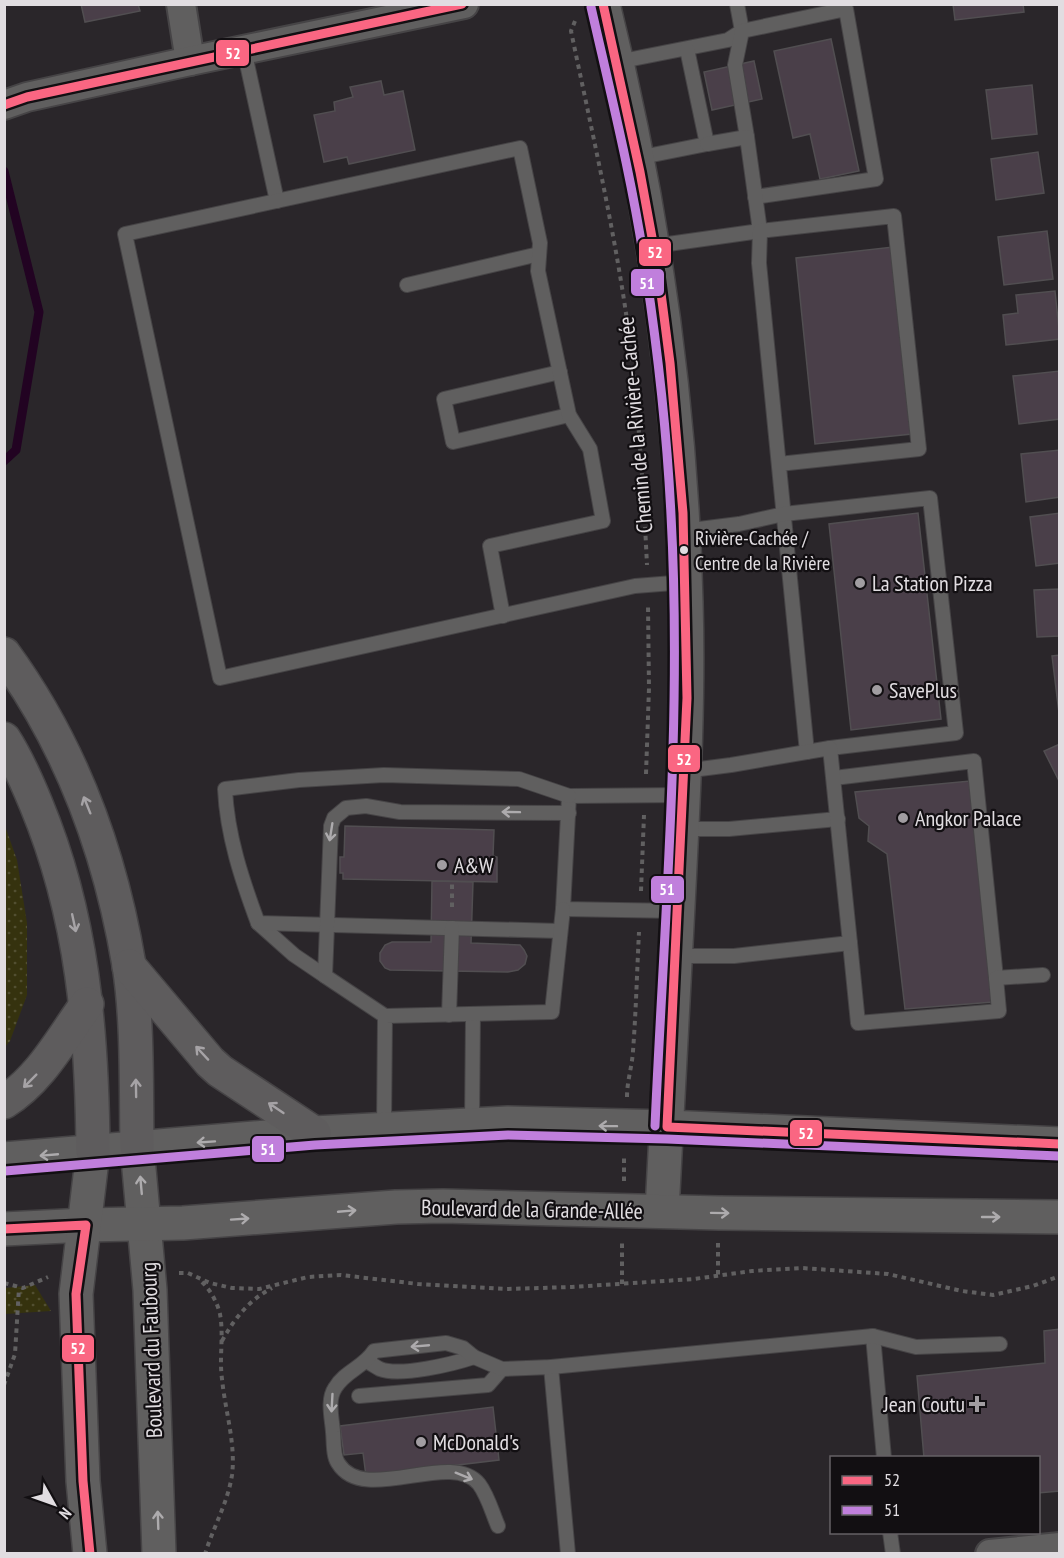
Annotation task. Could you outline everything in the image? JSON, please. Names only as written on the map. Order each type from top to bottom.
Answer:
[{"type":"highway","points":[[4,654],[55,736],[85,800],[112,878],[129,966],[134,1026],[137,1147]]},
{"type":"highway","points":[[4,738],[30,789],[59,867],[77,938],[87,1004],[93,1093],[93,1151]]},
{"type":"highway","points":[[129,966],[210,1062],[314,1133]]},
{"type":"highway","points":[[4,1102],[16,1095],[39,1072],[87,1004]]},
{"type":"street","points":[[181,4],[190,61]]},
{"type":"street","points":[[4,105],[27,97],[190,61],[464,4]]},
{"type":"street","name":"Chemin de la Rivière-Cachée","points":[[603,4],[654,246],[670,363],[686,582],[687,698],[684,783],[662,1211]]},
{"type":"street","points":[[4,1159],[314,1133],[508,1123],[1059,1143]]},
{"type":"street","name":"Boulevard du Faubourg","points":[[137,1147],[150,1290],[159,1554]]},
{"type":"street","points":[[90,1554],[83,1481],[76,1294],[93,1151]]},
{"type":"street","name":"Boulevard de la Grande-Allée","points":[[4,1229],[183,1223],[405,1207],[622,1224],[662,1211],[1059,1217]]},
{"type":"street","points":[[990,1554],[1059,1547]]},
{"type":"lane","points":[[737,4],[742,31],[735,65],[760,231],[759,263],[807,752]]},
{"type":"lane","points":[[616,62],[728,40],[742,31],[846,7],[876,179],[755,197]]},
{"type":"lane","points":[[687,49],[707,144]]},
{"type":"lane","points":[[244,50],[277,201]]},
{"type":"lane","points":[[637,158],[747,137]]},
{"type":"lane","points":[[503,616],[490,546],[603,521],[590,449],[569,415],[538,271],[540,243],[520,148],[124,234],[220,678],[503,616],[635,586],[686,582]]},
{"type":"lane","points":[[654,246],[894,216],[919,449],[779,464]]},
{"type":"lane","points":[[407,285],[539,254]]},
{"type":"lane","points":[[560,372],[444,399],[453,442],[569,415]]},
{"type":"lane","points":[[569,796],[563,909],[552,1012],[385,1016],[294,955],[258,923],[244,888],[233,844],[226,812],[225,789],[299,780],[384,775],[519,778],[569,796],[684,783],[731,765],[830,748],[956,733],[930,498],[784,514],[739,524],[683,531]]},
{"type":"lane","points":[[830,748],[858,1023],[999,1011],[974,761],[834,778]]},
{"type":"lane","points":[[325,976],[331,826],[334,818],[346,808],[366,806],[400,812],[569,813]]},
{"type":"lane","points":[[682,829],[749,827],[838,819]]},
{"type":"lane","points":[[563,909],[677,911]]},
{"type":"lane","points":[[258,923],[560,931]]},
{"type":"lane","points":[[449,1014],[452,928]]},
{"type":"lane","points":[[676,956],[734,956],[850,943]]},
{"type":"lane","points":[[996,978],[1043,975]]},
{"type":"lane","points":[[472,1125],[473,1014]]},
{"type":"lane","points":[[384,1129],[385,1016]]},
{"type":"lane","points":[[368,1362],[374,1351],[446,1343],[463,1348],[474,1357],[502,1369],[551,1367],[873,1336],[916,1347],[1000,1344]]},
{"type":"lane","points":[[873,1336],[884,1456]]},
{"type":"lane","points":[[474,1357],[450,1365],[396,1371],[382,1370],[368,1362],[357,1365],[341,1378],[333,1390],[330,1404],[336,1461],[345,1472],[354,1478],[366,1481],[452,1472],[467,1477],[478,1483],[498,1526]]},
{"type":"lane","points":[[551,1367],[568,1554]]},
{"type":"lane","points":[[359,1396],[488,1385],[502,1369]]},
{"type":"lane","points":[[890,1534],[893,1554]]},
{"type":"path","name":"Chemin de la Rivière-Cachée","points":[[571,31],[600,165],[627,320],[638,430],[647,572]]},
{"type":"path","points":[[647,760],[648,597]]},
{"type":"path","points":[[641,878],[643,826]]},
{"type":"path","points":[[622,1284],[627,1082],[631,1073],[633,1052],[638,941]]},
{"type":"path","points":[[718,1243],[718,1275]]},
{"type":"path","points":[[188,1273],[200,1280],[232,1288],[259,1289],[308,1277],[341,1275],[468,1288],[526,1288],[694,1279],[780,1268],[859,1271],[993,1295],[1017,1291],[1059,1277]]},
{"type":"path","points":[[4,1283],[20,1288],[28,1287],[42,1278]]},
{"type":"path","points":[[200,1280],[217,1304],[221,1325],[220,1356],[232,1474],[226,1498],[205,1554]]},
{"type":"path","points":[[222,1342],[229,1328],[249,1304],[260,1295],[281,1284]]},
{"type":"path","points":[[4,1385],[15,1354],[20,1288]]},
{"type":"shaded area","points":[[5,826],[17,860],[27,923],[27,995],[10,1041],[5,1047]]},
{"type":"shaded area","points":[[35,1285],[51,1311],[5,1314],[5,1288]]},
{"type":"building","points":[[81,4],[138,4],[140,11],[85,22]]},
{"type":"building","points":[[953,4],[1023,4],[1024,12],[955,20]]},
{"type":"building","points":[[831,39],[859,171],[820,179],[810,134],[793,138],[774,51]]},
{"type":"building","points":[[754,61],[762,99],[712,110],[704,72]]},
{"type":"building","points":[[381,81],[384,95],[403,91],[415,150],[349,164],[347,157],[324,162],[314,115],[335,111],[334,102],[353,97],[350,87]]},
{"type":"building","points":[[1032,85],[1037,134],[992,139],[986,90]]},
{"type":"building","points":[[1038,152],[1044,193],[996,200],[991,159]]},
{"type":"building","points":[[1047,231],[1053,279],[1004,285],[998,237]]},
{"type":"building","points":[[893,247],[912,434],[815,444],[796,258]]},
{"type":"building","points":[[1055,291],[1060,339],[1006,345],[1003,315],[1018,313],[1016,295]]},
{"type":"building","points":[[1060,371],[1060,419],[1019,424],[1013,376]]},
{"type":"building","points":[[1060,450],[1060,497],[1026,502],[1021,454]]},
{"type":"building","points":[[918,513],[941,719],[851,730],[829,524]]},
{"type":"building","points":[[1060,513],[1060,563],[1036,566],[1030,517]]},
{"type":"building","points":[[1060,589],[1060,636],[1037,637],[1034,590]]},
{"type":"building","points":[[1060,655],[1060,712],[1059,713],[1052,656]]},
{"type":"building","points":[[1060,744],[1060,783],[1044,751]]},
{"type":"building","points":[[970,781],[993,1002],[905,1009],[887,854],[868,841],[869,826],[859,818],[855,792]]},
{"type":"building","points":[[345,826],[494,830],[493,856],[497,857],[497,882],[343,879],[343,873],[340,873],[340,857],[344,857]]},
{"type":"building","points":[[432,881],[473,882],[471,943],[520,945],[527,956],[525,964],[518,970],[508,972],[390,970],[385,968],[380,961],[380,953],[385,945],[392,942],[431,942]]},
{"type":"building","points":[[1060,1329],[1060,1491],[1040,1493],[1040,1456],[924,1456],[917,1376],[1045,1363],[1044,1331]]},
{"type":"building","points":[[493,1407],[499,1460],[366,1476],[363,1453],[344,1455],[340,1426]]},
{"type":"waterway","points":[[4,171],[39,312],[16,450],[4,461]]},
{"type":"transit line","name":"52","points":[[4,105],[27,97],[462,4]]},
{"type":"transit line","name":"52","points":[[603,4],[640,172],[658,270],[670,363],[683,513],[687,698],[667,1127],[1060,1144]]},
{"type":"transit line","name":"51","points":[[591,7],[641,239],[658,363],[669,485],[674,591],[673,744],[655,1126]]},
{"type":"transit line","name":"51","points":[[5,1171],[315,1145],[508,1135],[667,1139],[1059,1156]]},
{"type":"transit line","name":"52","points":[[4,1229],[86,1225],[76,1294],[83,1481],[90,1554]]},
{"type":"place","name":"Rivière-Cachée / Centre de la Rivière","points":[[684,550]]},
{"type":"place","name":"La Station Pizza","points":[[860,583]]},
{"type":"place","name":"SavePlus","points":[[877,690]]},
{"type":"place","name":"Angkor Palace","points":[[903,818]]},
{"type":"place","name":"A&W","points":[[442,865]]},
{"type":"place","name":"Jean Coutu","points":[[977,1404]]},
{"type":"place","name":"McDonald's","points":[[421,1442]]}]
